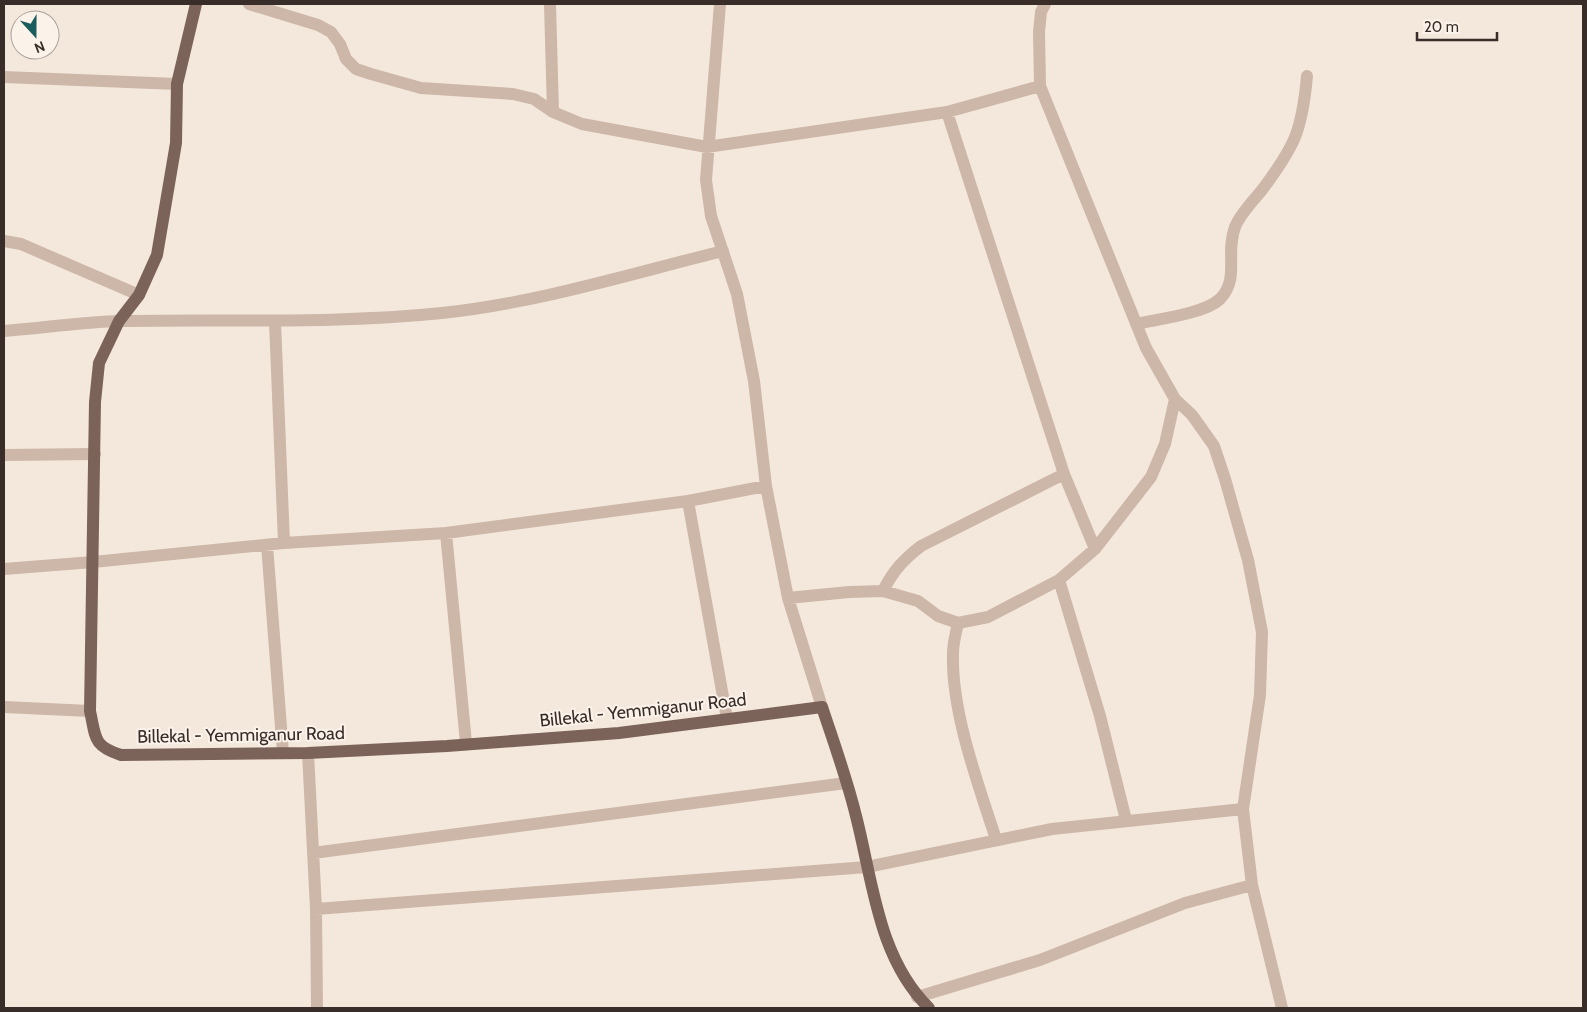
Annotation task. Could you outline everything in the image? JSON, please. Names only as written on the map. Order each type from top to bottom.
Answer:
[{"type":"main road","name":"Billekal - Yemmiganur Road","points":[[196,4],[177,84],[176,143],[157,254],[139,295],[119,321],[99,363],[95,402],[94,562],[90,711],[96,742],[104,749],[121,755],[308,753],[618,733],[822,707]]},
{"type":"main road","points":[[822,707],[846,783],[888,947],[917,996],[929,1008]]},
{"type":"street","points":[[249,4],[318,25],[331,32],[340,44],[346,60],[356,69],[421,88],[513,94],[534,99],[553,112],[582,124],[707,147],[947,112],[1040,86]]},
{"type":"street","points":[[550,4],[553,112]]},
{"type":"street","points":[[720,4],[707,147],[706,180],[711,216],[736,294],[754,381],[766,486],[788,598],[822,707]]},
{"type":"street","points":[[1046,4],[1041,12],[1039,32],[1040,86],[1146,348],[1176,399],[1192,415],[1214,446],[1226,479],[1248,560],[1262,632],[1260,695],[1243,809],[1252,885],[1282,1008]]},
{"type":"street","points":[[1136,324],[1207,307],[1219,300],[1228,288],[1232,274],[1230,244],[1236,224],[1286,157],[1295,140],[1304,105],[1307,76]]},
{"type":"street","points":[[4,78],[177,84]]},
{"type":"street","points":[[947,112],[1064,474],[1095,549]]},
{"type":"street","points":[[4,241],[21,244],[139,295]]},
{"type":"street","points":[[4,330],[119,321],[275,322],[363,319],[444,313],[535,298],[723,251]]},
{"type":"street","points":[[275,322],[284,543]]},
{"type":"street","points":[[788,598],[849,592],[883,591],[918,601],[938,616],[958,623],[988,617],[1059,580],[1095,549],[1151,477],[1165,444],[1176,399]]},
{"type":"street","points":[[4,455],[94,454]]},
{"type":"street","points":[[883,591],[892,572],[903,560],[921,546],[1064,474]]},
{"type":"street","points":[[4,568],[94,562],[284,543],[446,533],[688,501],[766,486]]},
{"type":"street","points":[[688,501],[727,719]]},
{"type":"street","points":[[446,533],[466,743]]},
{"type":"street","points":[[267,545],[283,753]]},
{"type":"street","points":[[1059,580],[1100,716],[1126,820]]},
{"type":"street","points":[[958,623],[952,653],[958,708],[980,792],[996,839]]},
{"type":"street","points":[[4,707],[90,711]]},
{"type":"street","points":[[308,753],[316,909],[317,1008]]},
{"type":"street","points":[[313,853],[846,783]]},
{"type":"street","points":[[316,909],[867,867],[1052,829],[1243,809]]},
{"type":"street","points":[[917,996],[1040,960],[1184,903],[1252,885]]}]
